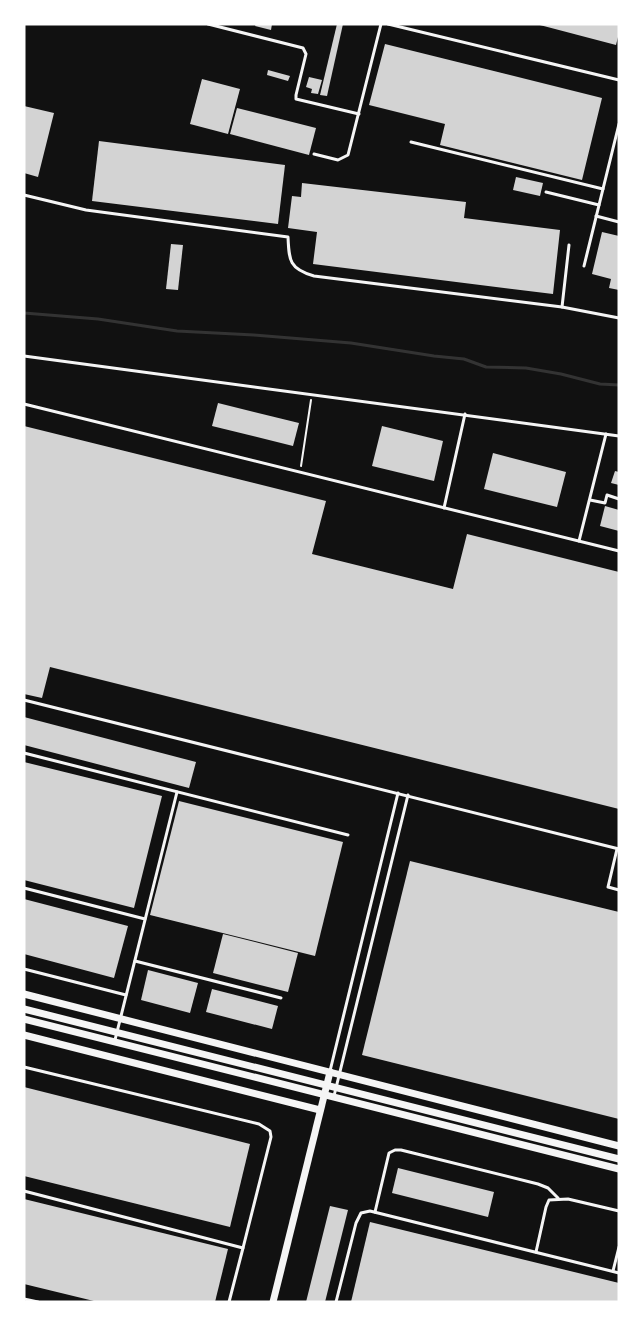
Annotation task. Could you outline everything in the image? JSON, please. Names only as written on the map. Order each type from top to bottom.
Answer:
[{"type":"street","points":[[24,994],[619,1146]]},
{"type":"street","points":[[24,1009],[619,1159]]},
{"type":"street","points":[[24,1019],[619,1168]]},
{"type":"street","points":[[24,1035],[320,1110]]},
{"type":"street","points":[[273,1302],[330,1072]]},
{"type":"lane","points":[[208,24],[303,48],[306,54],[296,99],[359,114]]},
{"type":"lane","points":[[314,154],[338,160],[348,155],[381,24]]},
{"type":"lane","points":[[388,24],[619,80]]},
{"type":"lane","points":[[584,266],[619,124]]},
{"type":"lane","points":[[411,142],[603,189]]},
{"type":"lane","points":[[546,192],[599,205]]},
{"type":"lane","points":[[24,195],[86,210],[288,237],[292,265],[300,272],[314,276],[562,307],[619,318]]},
{"type":"lane","points":[[596,216],[619,222]]},
{"type":"lane","points":[[562,307],[569,245]]},
{"type":"lane","points":[[24,356],[619,436]]},
{"type":"lane","points":[[24,404],[619,551]]},
{"type":"lane","points":[[444,508],[465,414]]},
{"type":"lane","points":[[579,541],[606,434]]},
{"type":"lane","points":[[590,500],[606,503],[607,495],[619,498]]},
{"type":"lane","points":[[24,700],[618,849],[608,887],[619,890]]},
{"type":"lane","points":[[24,753],[348,835]]},
{"type":"lane","points":[[115,1042],[177,792]]},
{"type":"lane","points":[[330,1072],[398,792]]},
{"type":"lane","points":[[333,1098],[408,795]]},
{"type":"lane","points":[[24,888],[145,919]]},
{"type":"lane","points":[[135,961],[281,998]]},
{"type":"lane","points":[[24,969],[126,995]]},
{"type":"lane","points":[[24,1068],[259,1124],[270,1131],[271,1137],[230,1302]]},
{"type":"lane","points":[[375,1212],[389,1153],[395,1150],[538,1184],[548,1188],[558,1198]]},
{"type":"lane","points":[[24,1191],[243,1248]]},
{"type":"lane","points":[[536,1252],[549,1200],[558,1198],[619,1211]]},
{"type":"lane","points":[[336,1302],[356,1223],[361,1213],[375,1212],[619,1273]]},
{"type":"lane","points":[[613,1271],[619,1247]]},
{"type":"lane","points":[[24,1299],[38,1302]]},
{"type":"path","points":[[300,472],[312,394]]},
{"type":"building","points":[[256,24],[272,24],[271,30],[255,26]]},
{"type":"building","points":[[337,24],[343,24],[327,96],[320,95]]},
{"type":"building","points":[[536,24],[619,24],[619,33],[616,45]]},
{"type":"building","points":[[385,44],[602,98],[582,180],[440,145],[445,124],[369,105]]},
{"type":"building","points":[[268,70],[290,76],[288,81],[267,75]]},
{"type":"building","points":[[309,77],[322,80],[318,94],[311,93],[312,89],[306,87]]},
{"type":"building","points":[[202,79],[240,89],[228,134],[190,124]]},
{"type":"building","points":[[24,106],[54,113],[38,177],[24,173]]},
{"type":"building","points":[[237,108],[316,128],[309,155],[230,134]]},
{"type":"building","points":[[99,141],[285,165],[278,224],[92,201]]},
{"type":"building","points":[[516,177],[543,183],[540,196],[513,190]]},
{"type":"building","points":[[302,183],[466,202],[464,218],[560,230],[553,294],[313,264],[317,232],[288,228],[292,196],[301,197]]},
{"type":"building","points":[[602,232],[619,236],[619,290],[609,288],[611,279],[592,274]]},
{"type":"building","points":[[171,244],[183,245],[178,290],[166,289]]},
{"type":"building","points":[[218,403],[299,423],[293,446],[212,426]]},
{"type":"building","points":[[24,426],[326,501],[312,554],[453,589],[467,534],[619,572],[619,809],[50,667],[42,698],[24,694]]},
{"type":"building","points":[[382,426],[443,441],[434,481],[372,466]]},
{"type":"building","points":[[493,453],[566,472],[557,507],[484,489]]},
{"type":"building","points":[[615,471],[619,472],[619,485],[611,483]]},
{"type":"building","points":[[605,506],[619,510],[619,531],[600,526]]},
{"type":"building","points":[[24,717],[196,762],[189,788],[24,745]]},
{"type":"building","points":[[24,762],[162,796],[134,908],[24,880]]},
{"type":"building","points":[[179,801],[343,842],[315,956],[150,915]]},
{"type":"building","points":[[410,861],[619,912],[619,1119],[362,1055]]},
{"type":"building","points":[[24,899],[128,926],[114,978],[24,954]]},
{"type":"building","points":[[223,934],[298,953],[288,992],[213,973]]},
{"type":"building","points":[[148,970],[198,983],[190,1013],[141,1000]]},
{"type":"building","points":[[212,989],[278,1006],[272,1029],[206,1012]]},
{"type":"building","points":[[24,1087],[250,1144],[230,1227],[24,1176]]},
{"type":"building","points":[[398,1168],[494,1192],[488,1217],[392,1193]]},
{"type":"building","points":[[24,1199],[228,1249],[215,1302],[98,1302],[24,1284]]},
{"type":"building","points":[[330,1206],[348,1210],[325,1302],[306,1302]]},
{"type":"building","points":[[370,1222],[619,1283],[619,1302],[351,1302]]},
{"type":"waterway","points":[[24,313],[98,319],[177,331],[351,343],[464,359],[486,367],[526,368],[600,384],[619,385]]}]
